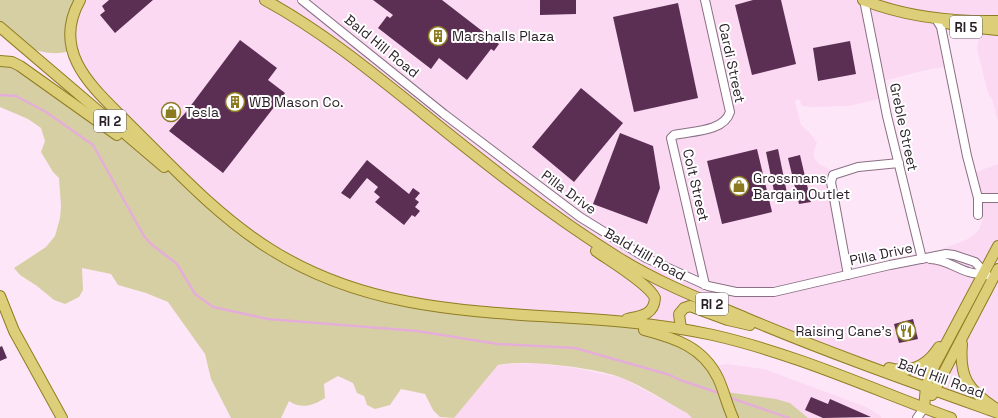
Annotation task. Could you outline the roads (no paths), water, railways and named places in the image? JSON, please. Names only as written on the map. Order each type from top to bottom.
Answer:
[{"type":"main road","points":[[80,0],[73,16],[70,33],[73,54],[80,71],[112,107],[220,213]]},
{"type":"main road","name":"Bald Hill Road","points":[[265,0],[313,29],[368,70],[516,188],[621,260],[681,292],[782,333],[930,389],[998,411]]},
{"type":"main road","name":"RI 5","points":[[864,0],[915,15],[936,19],[956,26],[998,30]]},
{"type":"main road","name":"RI 5","points":[[936,19],[998,21]]},
{"type":"main road","name":"RI 2","points":[[0,27],[170,172],[220,213],[272,251],[305,268],[363,292],[412,303],[460,310],[540,317],[623,320],[714,336],[799,359],[951,418]]},
{"type":"main road","points":[[0,61],[12,62],[20,66],[170,172]]},
{"type":"main road","points":[[516,188],[554,219],[639,281],[653,294],[655,298],[654,306],[649,313],[623,320]]},
{"type":"main road","points":[[930,389],[930,374],[998,246]]},
{"type":"main road","points":[[924,408],[930,389],[962,340],[996,274]]},
{"type":"main road","points":[[0,296],[14,331],[62,418]]},
{"type":"main road","points":[[681,329],[679,314],[684,308],[690,306],[728,320],[782,333]]},
{"type":"main road","points":[[845,357],[901,371],[915,369],[926,363],[961,316]]},
{"type":"main road","points":[[605,320],[667,335],[696,350],[707,361],[715,373],[733,418]]},
{"type":"main road","points":[[962,340],[960,359],[963,377],[975,391],[998,411]]},
{"type":"street","name":"Bald Hill Road","points":[[302,0],[444,114]]},
{"type":"street","name":"Cardi Street","points":[[705,0],[730,109],[727,119],[717,126]]},
{"type":"street","name":"Greble Street","points":[[864,0],[898,163],[922,259]]},
{"type":"street","points":[[936,19],[941,27],[967,156],[978,198],[978,215]]},
{"type":"street","name":"Pilla Drive","points":[[444,114],[580,217],[646,258],[705,285],[736,292],[774,292],[938,255],[954,255],[975,262],[984,273]]},
{"type":"street","name":"Colt Street","points":[[705,285],[671,138],[674,135],[717,126]]},
{"type":"street","points":[[848,275],[834,203],[832,178],[836,173],[851,169],[876,164],[898,163]]},
{"type":"street","points":[[978,198],[998,198]]},
{"type":"street","name":"Pilla Drive","points":[[922,259],[941,260],[973,274],[996,274]]},
{"type":"street","points":[[917,418],[924,408]]},
{"type":"waterway","points":[[0,95],[16,96],[46,112],[93,145],[144,236],[151,244],[177,264],[195,294],[213,307],[268,319],[417,331],[498,344],[575,348],[670,375],[680,380],[722,394]]},
{"type":"waterway","points":[[728,397],[789,418]]},
{"type":"place","name":"Marshalls Plaza","points":[[438,36]]},
{"type":"place","name":"WB Mason Co.","points":[[235,102]]},
{"type":"place","name":"Tesla","points":[[171,112]]},
{"type":"place","name":"Grossmans Bargain Outlet","points":[[739,186]]},
{"type":"place","name":"Raising Cane's","points":[[906,331]]}]
